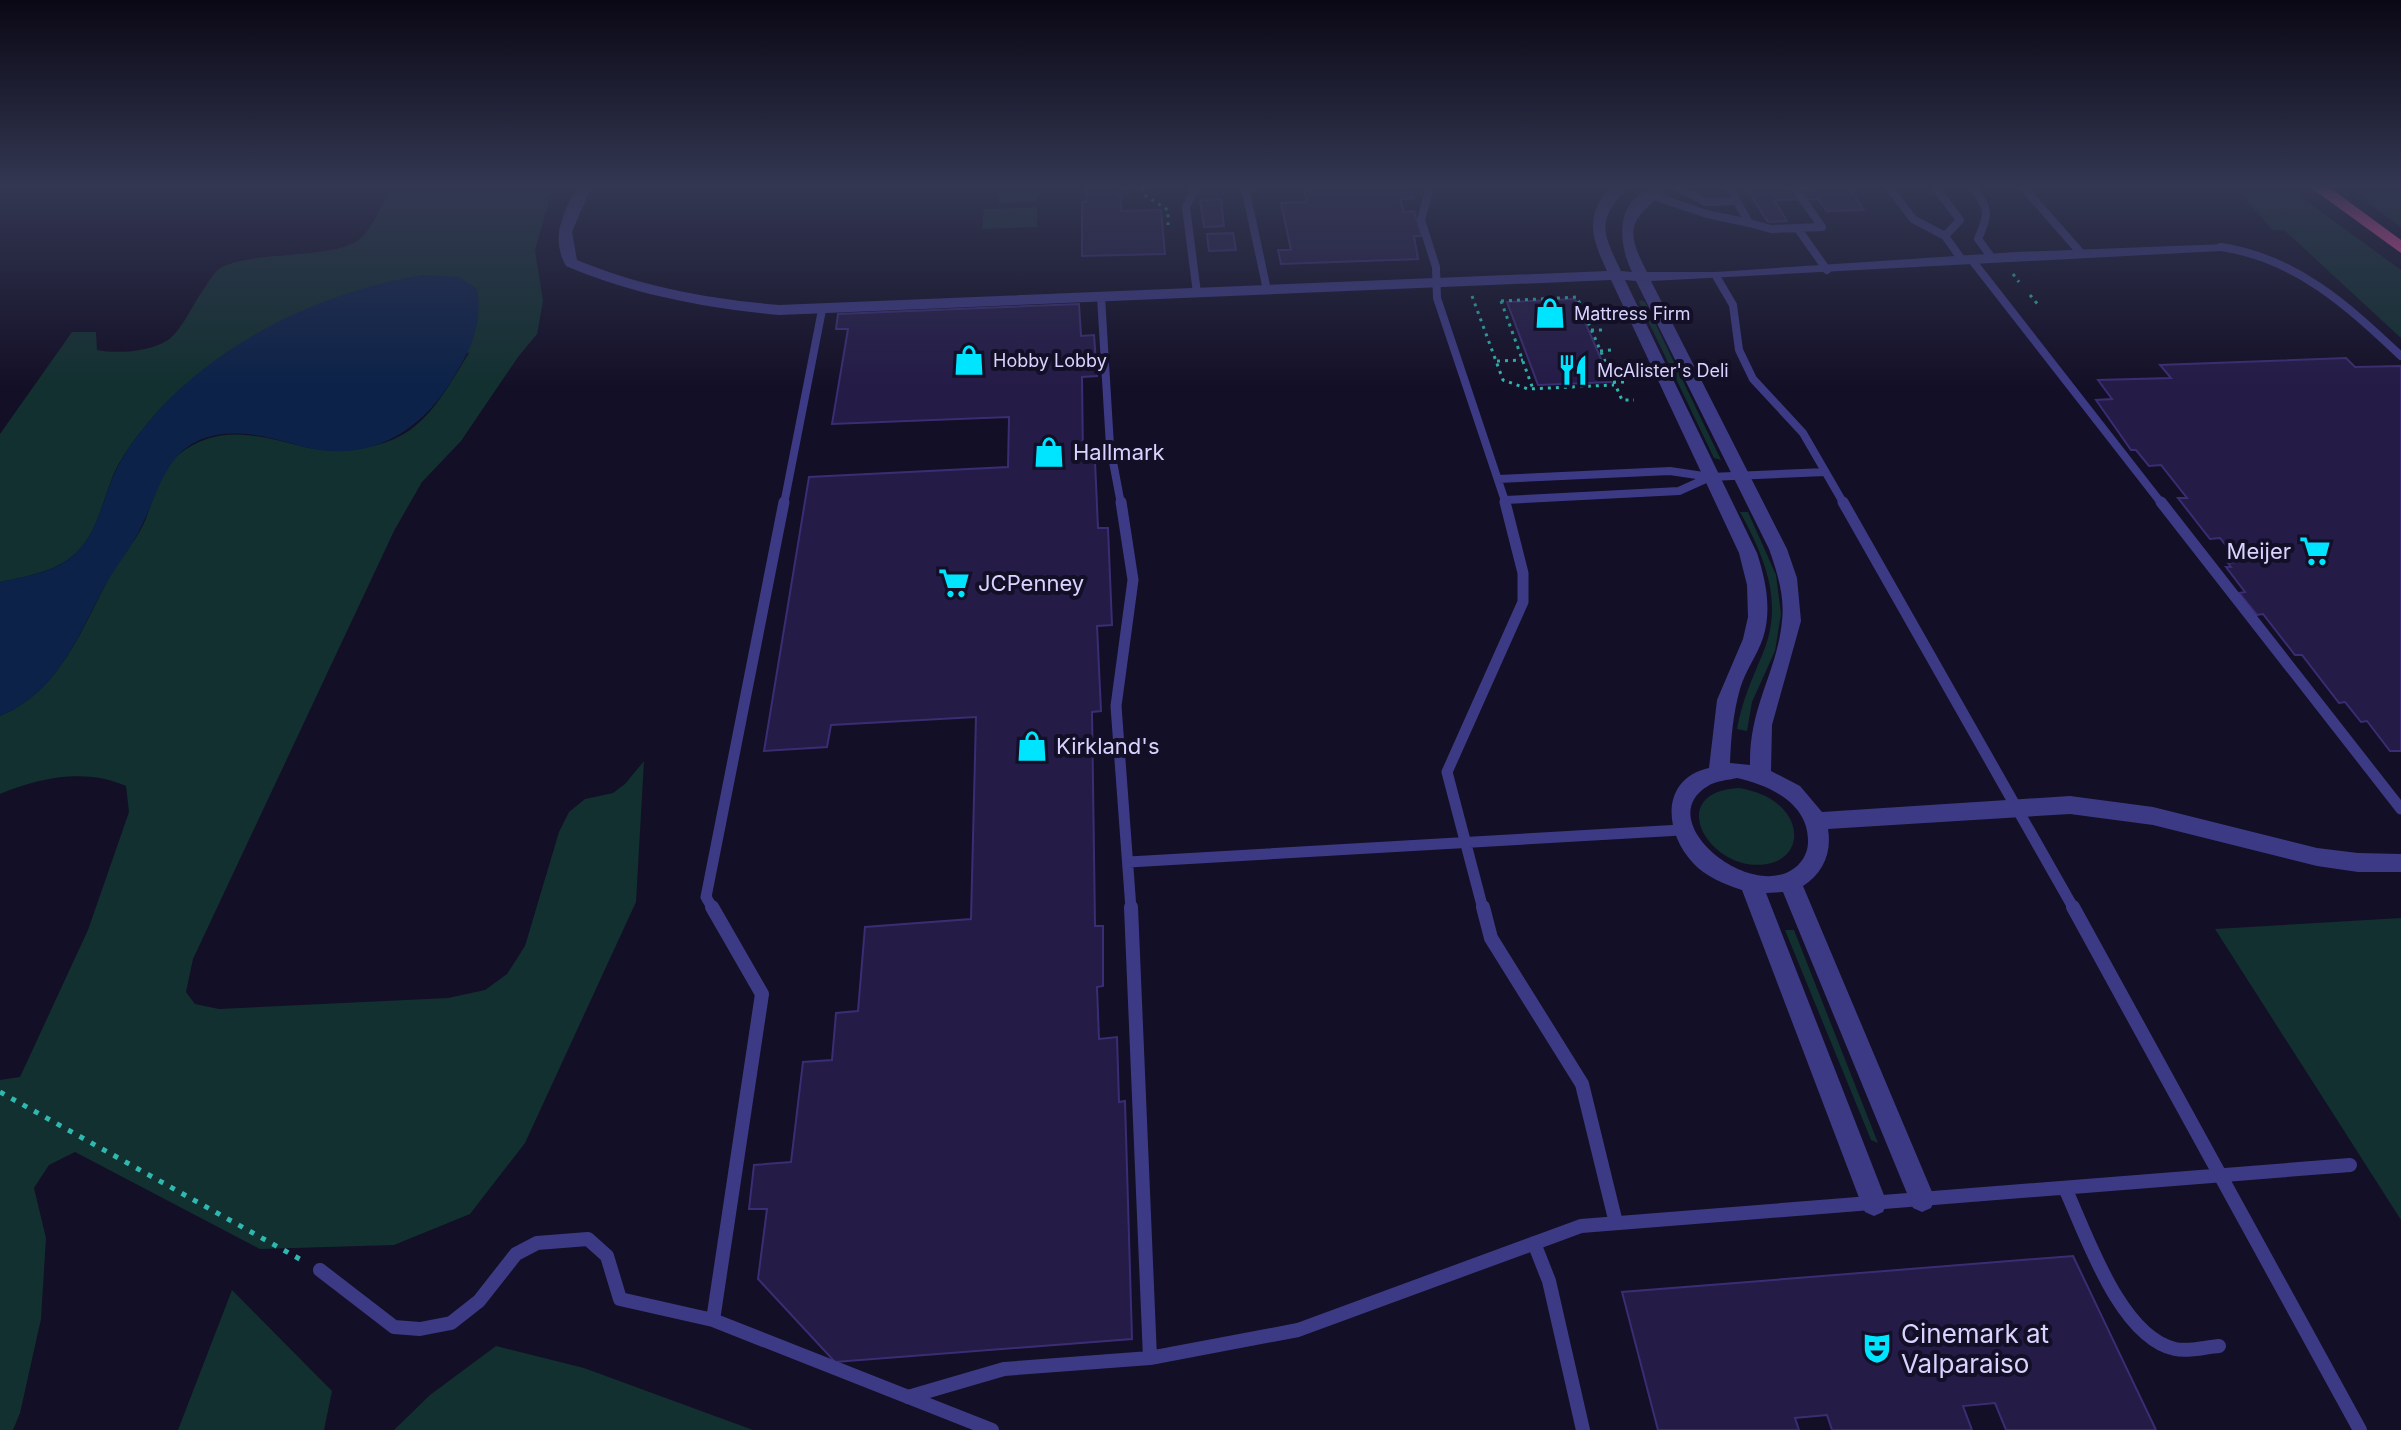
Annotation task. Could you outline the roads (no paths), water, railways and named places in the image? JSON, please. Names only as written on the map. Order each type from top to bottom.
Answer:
[{"type":"street","points":[[567,254],[571,263],[598,276],[751,308],[822,310],[1640,274],[1667,278],[1716,276],[2068,254]]},
{"type":"street","points":[[1605,254],[1748,553],[1759,599],[1753,638],[1731,686],[1721,729],[1719,771]]},
{"type":"street","points":[[1632,254],[1778,549],[1794,601],[1793,629],[1761,729],[1761,775]]},
{"type":"street","points":[[1737,770],[1761,775],[1792,792],[1817,821],[1821,845],[1815,863],[1808,871],[1790,882],[1776,885],[1751,884],[1731,878],[1708,865],[1692,850],[1681,830],[1678,809],[1684,791],[1699,778],[1719,771],[1737,770]]},
{"type":"street","points":[[1817,821],[2070,805],[2118,808],[2280,852],[2318,858],[2401,863]]},
{"type":"street","points":[[1790,882],[1922,1199]]},
{"type":"street","points":[[1751,884],[1874,1203]]},
{"type":"lane","points":[[1192,254],[1197,293]]},
{"type":"lane","points":[[1259,254],[1267,290]]},
{"type":"lane","points":[[1432,254],[1436,267],[1437,298],[1505,500],[1523,573],[1523,602],[1447,772],[1491,938],[1582,1084],[1616,1223]]},
{"type":"lane","points":[[1815,254],[1827,270]]},
{"type":"lane","points":[[1961,254],[2401,809]]},
{"type":"lane","points":[[1989,254],[1992,258]]},
{"type":"lane","points":[[2258,254],[2296,271],[2362,320],[2401,356]]},
{"type":"lane","points":[[1716,276],[1733,305],[1739,350],[1753,379],[1803,433],[2019,809],[2360,1430]]},
{"type":"lane","points":[[1101,297],[1110,446],[1131,552],[1133,580],[1116,706],[1129,862],[1150,1358]]},
{"type":"lane","points":[[713,1320],[762,994],[706,897],[822,310]]},
{"type":"lane","points":[[1498,479],[1670,471],[1710,477],[1825,472]]},
{"type":"lane","points":[[1505,500],[1679,491],[1710,477]]},
{"type":"lane","points":[[2385,788],[2401,787]]},
{"type":"lane","points":[[1129,862],[1681,830]]},
{"type":"lane","points":[[908,1397],[1004,1369],[1150,1358],[1298,1330],[1581,1226],[2350,1165]]},
{"type":"lane","points":[[2065,1188],[2123,1307],[2144,1334],[2173,1349],[2219,1346]]},
{"type":"lane","points":[[320,1270],[394,1327],[420,1329],[451,1323],[479,1301],[516,1254],[537,1243],[588,1239],[607,1256],[620,1299],[713,1320],[992,1430]]},
{"type":"lane","points":[[1534,1243],[1549,1281],[1583,1430]]},
{"type":"water","points":[[423,275],[459,277],[477,289],[478,302],[477,325],[465,358],[439,399],[424,415],[390,439],[350,451],[327,451],[262,436],[234,434],[205,438],[182,451],[167,470],[138,532],[65,659],[38,692],[0,716],[0,582],[53,568],[79,550],[93,529],[121,460],[160,409],[186,383],[216,360],[281,321],[352,292]]},
{"type":"place","name":"Mattress Firm","points":[[1550,313]]},
{"type":"place","name":"Hobby Lobby","points":[[969,360]]},
{"type":"place","name":"McAlister's Deli","points":[[1573,370]]},
{"type":"place","name":"Hallmark","points":[[1049,452]]},
{"type":"place","name":"Meijer","points":[[2315,551]]},
{"type":"place","name":"JCPenney","points":[[954,583]]},
{"type":"place","name":"Kirkland's","points":[[1032,746]]},
{"type":"place","name":"Cinemark at Valparaiso","points":[[1877,1348]]}]
